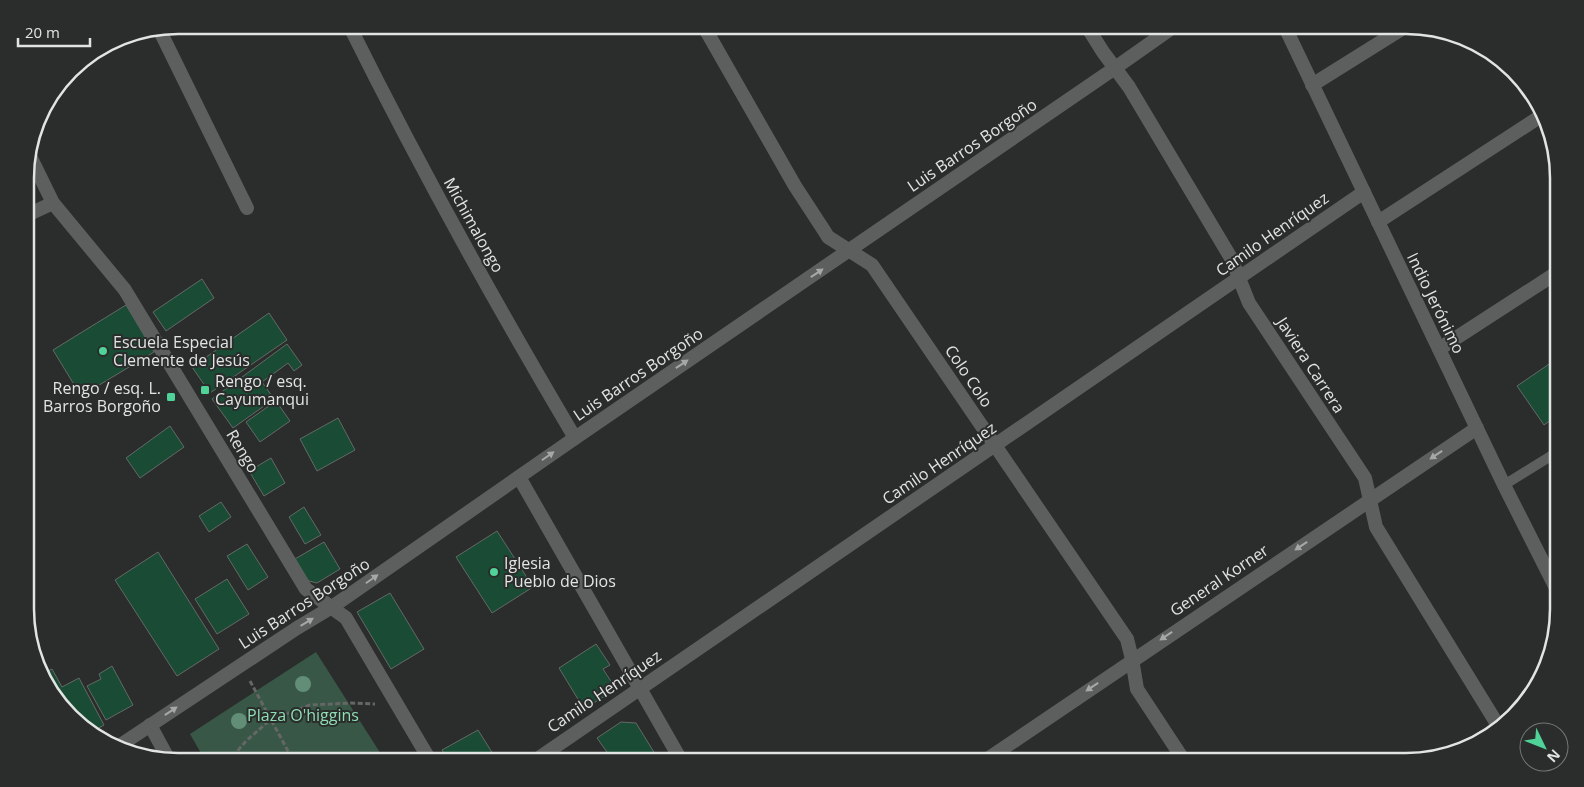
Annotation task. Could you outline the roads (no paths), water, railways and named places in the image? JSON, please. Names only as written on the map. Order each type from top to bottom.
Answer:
[{"type":"street","name":"Michimalongo","points":[[354,34],[442,204],[506,321],[575,438]]},
{"type":"street","name":"Colo Colo","points":[[708,34],[828,237],[872,265],[1127,639],[1137,689],[1179,753]]},
{"type":"street","name":"Javiera Carrera","points":[[1092,34],[1129,87],[1226,250],[1249,303],[1365,478],[1376,528],[1496,722]]},
{"type":"street","name":"Luis Barros Borgoño","points":[[124,743],[332,607],[1163,34]]},
{"type":"street","name":"Indio Jerónimo","points":[[1288,34],[1504,485],[1550,576]]},
{"type":"street","points":[[1312,85],[1394,34]]},
{"type":"street","points":[[162,35],[248,208]]},
{"type":"street","points":[[1378,222],[1537,119]]},
{"type":"street","name":"Rengo","points":[[34,165],[53,203],[126,290],[306,589],[346,618],[426,753]]},
{"type":"street","name":"Camilo Henríquez","points":[[545,753],[1364,192]]},
{"type":"street","points":[[34,212],[53,203]]},
{"type":"street","points":[[1439,348],[1550,277]]},
{"type":"street","name":"General Korner","points":[[996,753],[1132,659],[1477,428]]},
{"type":"street","points":[[518,477],[677,753]]},
{"type":"street","points":[[150,725],[165,752]]},
{"type":"lane","points":[[1504,485],[1550,457]]},
{"type":"place","name":"Escuela Especial Clemente de Jesús","points":[[103,351]]},
{"type":"place","name":"Rengo / esq. Cayumanqui","points":[[205,390]]},
{"type":"place","name":"Rengo / esq. L. Barros Borgoño","points":[[171,397]]},
{"type":"place","name":"Iglesia Pueblo de Dios","points":[[494,572]]},
{"type":"park label","name":"Plaza O'higgins","points":[[303,715]]}]
